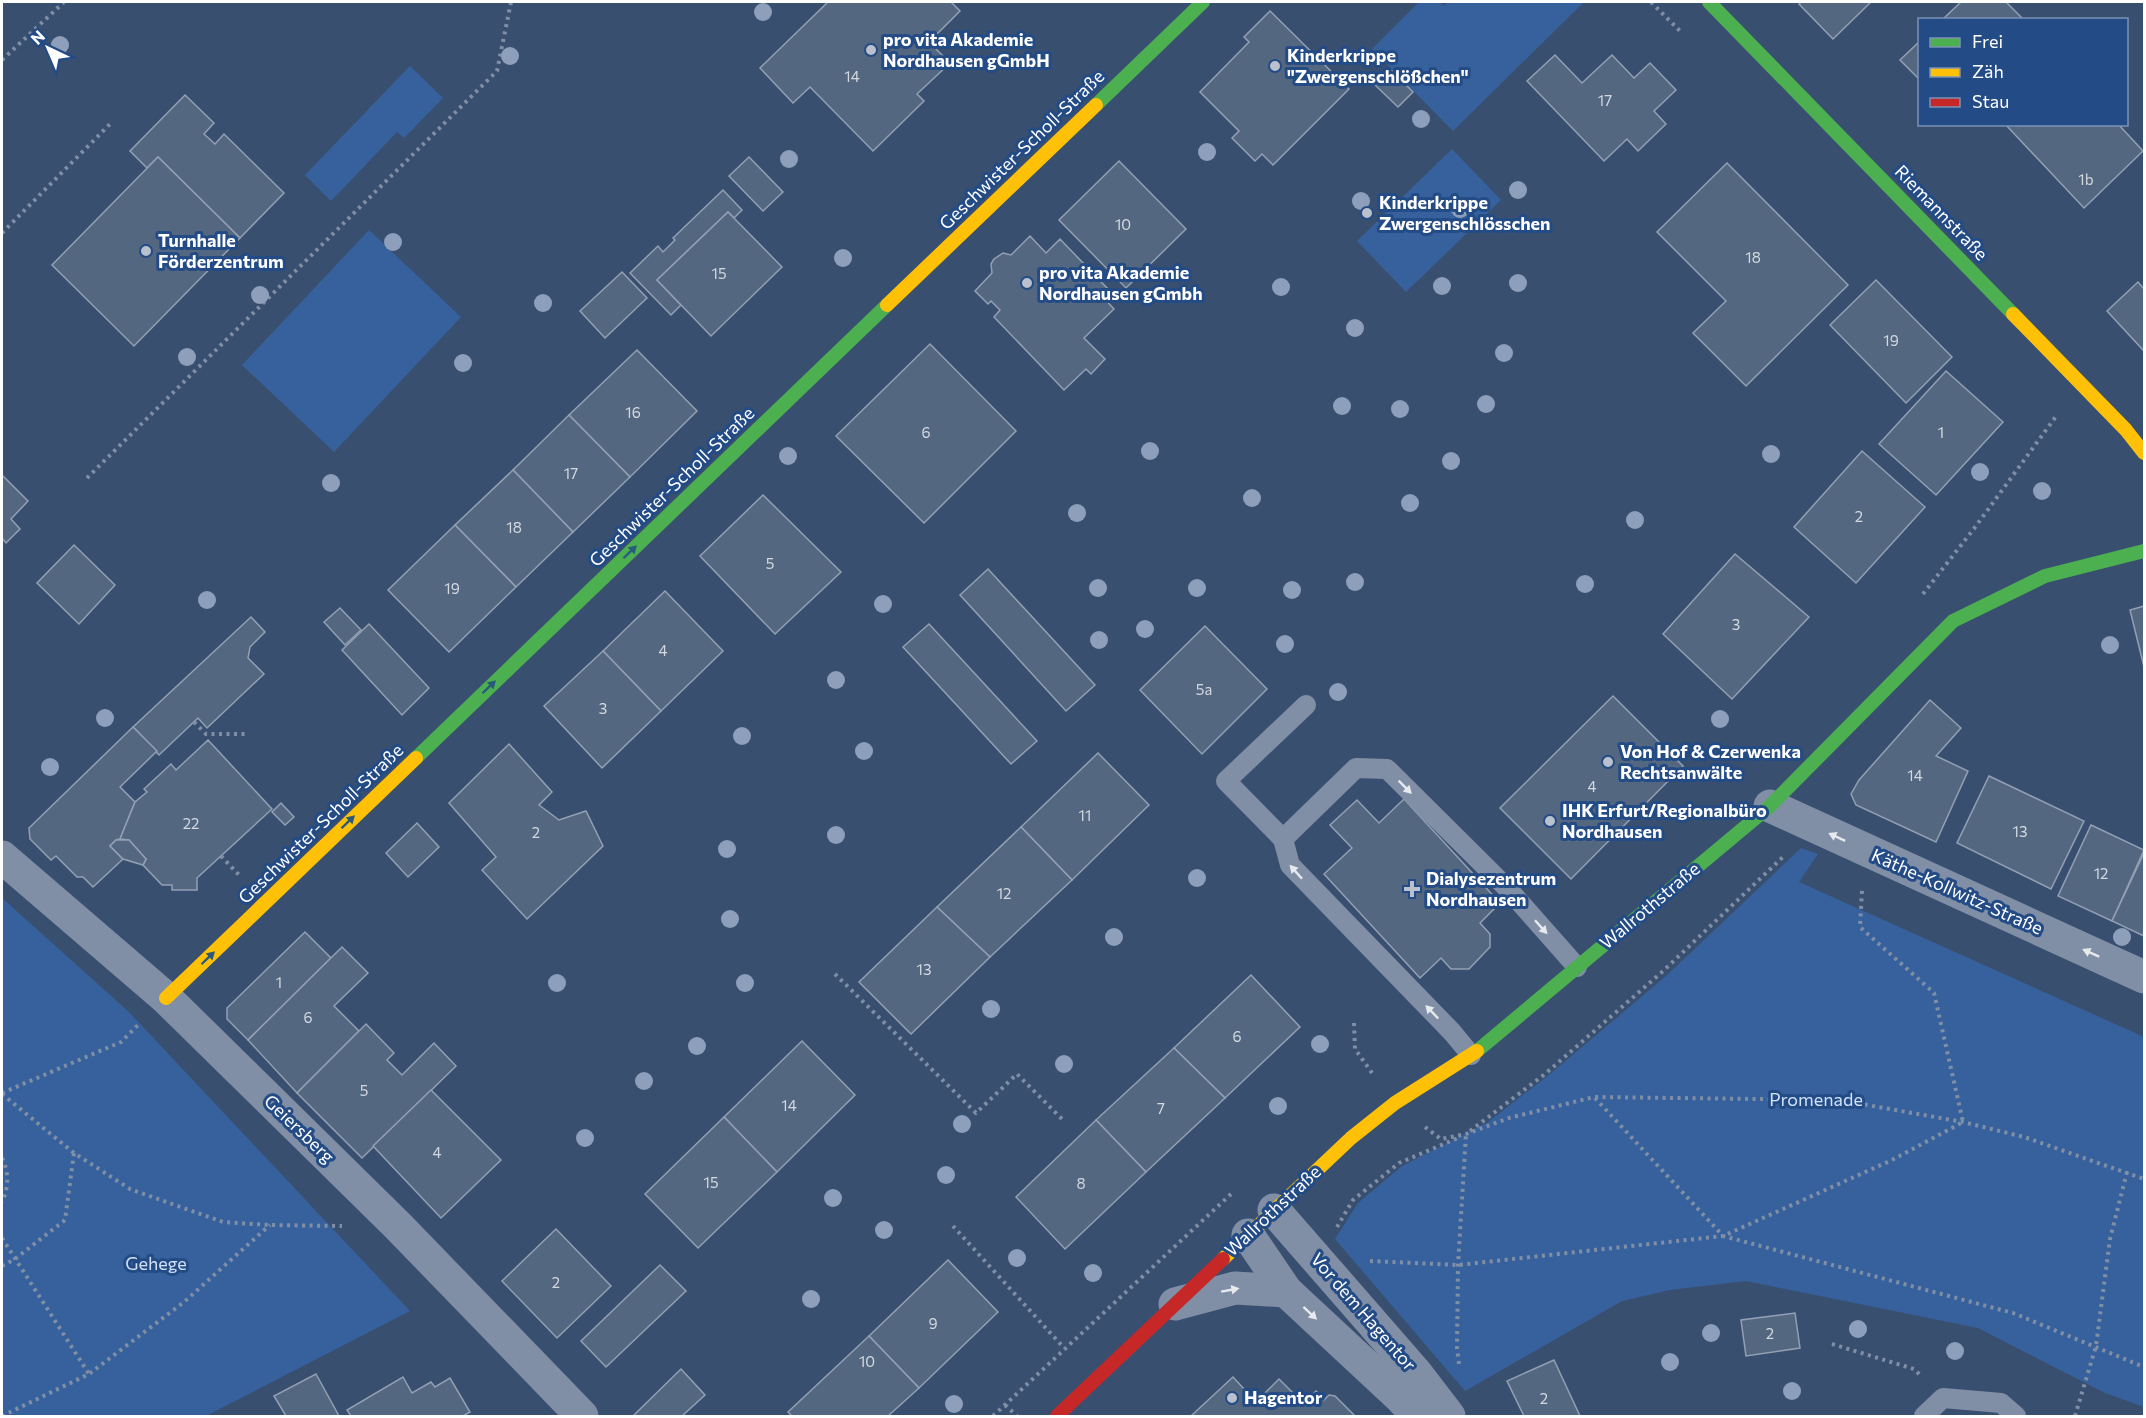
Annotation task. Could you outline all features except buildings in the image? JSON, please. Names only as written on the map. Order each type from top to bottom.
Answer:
[{"type":"street","name":"Geschwister-Scholl-Straße","points":[[166,998],[1203,2]]},
{"type":"street","name":"Riemannstraße","points":[[1711,2],[2085,387],[2145,453]]},
{"type":"street","name":"Wallrothstraße","points":[[1057,1416],[1351,1138],[1386,1110],[1482,1048],[1770,806],[1953,621],[2045,576],[2145,552]]},
{"type":"street","name":"Käthe-Kollwitz-Straße","points":[[1770,806],[2145,977]]},
{"type":"street","name":"Geiersberg","points":[[2,857],[166,998],[398,1227],[582,1416]]},
{"type":"street","name":"Vor dem Hagentor","points":[[1274,1210],[1416,1372],[1449,1416]]},
{"type":"street","name":"Vor dem Hagentor","points":[[1248,1235],[1286,1291],[1418,1416]]},
{"type":"street","name":"Wallrothstraße","points":[[1175,1304],[1235,1288],[1286,1291]]},
{"type":"lane","points":[[1305,705],[1226,781],[1283,839],[1290,865],[1452,1032],[1471,1055]]},
{"type":"lane","points":[[1283,839],[1356,768],[1387,769],[1509,891],[1577,967]]},
{"type":"lane","points":[[1924,1416],[1943,1398],[2001,1403],[2016,1416]]},
{"type":"path","points":[[2,60],[64,2]]},
{"type":"path","points":[[87,478],[497,71],[511,2]]},
{"type":"path","points":[[2,233],[111,123]]},
{"type":"path","points":[[1921,595],[1976,526],[2058,414],[2085,387]]},
{"type":"path","points":[[194,722],[206,734],[246,734]]},
{"type":"path","points":[[1457,1348],[1458,1265],[1466,1134],[1545,1074],[1662,972],[1793,848],[1803,822]]},
{"type":"path","points":[[1865,850],[1860,927],[1934,993],[1963,1122]]},
{"type":"path","points":[[221,856],[243,879]]},
{"type":"path","points":[[835,974],[976,1113],[1017,1074],[1064,1121]]},
{"type":"path","points":[[166,998],[121,1042],[2,1094],[74,1153],[130,1189],[223,1222],[398,1227]]},
{"type":"path","points":[[1354,1023],[1355,1049],[1376,1079]]},
{"type":"path","points":[[1594,1097],[1723,1236],[2013,1313],[2145,1366]]},
{"type":"path","points":[[1336,1229],[1353,1200],[1399,1163],[1509,1118],[1594,1097],[1839,1100],[1963,1122],[2024,1137],[2145,1179]]},
{"type":"path","points":[[1367,1261],[1458,1265],[1723,1236],[1892,1160],[1963,1122]]},
{"type":"path","points":[[2,1266],[15,1259],[65,1220],[74,1153]]},
{"type":"path","points":[[2,1158],[8,1179],[2,1202]]},
{"type":"path","points":[[2075,1416],[2096,1346],[2110,1239],[2127,1172]]},
{"type":"path","points":[[2,1416],[89,1374],[184,1302],[270,1225]]},
{"type":"path","points":[[953,1226],[1064,1348]]},
{"type":"path","points":[[2,1238],[89,1374]]},
{"type":"path","points":[[1832,1344],[1914,1369],[1943,1398]]},
{"type":"path","points":[[1005,1405],[1017,1416]]},
{"type":"green space","points":[[1419,2],[1439,2],[1444,6],[1448,2],[1584,2],[1453,131],[1372,49]]},
{"type":"green space","points":[[410,66],[443,98],[404,138],[397,132],[331,201],[305,175]]},
{"type":"green space","points":[[1452,149],[1501,200],[1406,292],[1357,241]]},
{"type":"green space","points":[[369,230],[461,317],[334,452],[242,365]]},
{"type":"green space","name":"Promenade","points":[[1801,848],[1818,854],[1799,882],[2144,1037],[2144,1407],[2105,1393],[1978,1328],[1746,1281],[1670,1290],[1622,1301],[1465,1391],[1335,1239],[1358,1203],[1402,1166],[1488,1122],[1550,1074],[1666,976]]},
{"type":"green space","name":"Gehege","points":[[2,898],[129,1012],[410,1311],[206,1416],[2,1416]]},
{"type":"traffic: fast","points":[[1096,105],[1203,2]]},
{"type":"traffic: fast","points":[[1709,2],[2013,314]]},
{"type":"traffic: fast","points":[[416,758],[887,305]]},
{"type":"traffic: fast","points":[[1477,1051],[1770,806],[1953,621],[2045,576],[2144,551]]},
{"type":"traffic: slow","points":[[887,305],[1096,105]]},
{"type":"traffic: slow","points":[[2013,314],[2126,430],[2144,453]]},
{"type":"traffic: slow","points":[[166,998],[416,758]]},
{"type":"traffic: slow","points":[[1223,1259],[1351,1138],[1395,1103],[1477,1051]]},
{"type":"traffic: jam","points":[[1057,1416],[1223,1259]]},
{"type":"place","name":"pro vita Akademie Nordhausen gGmbH","points":[[871,50]]},
{"type":"place","name":"Kinderkrippe \"Zwergenschlößchen\"","points":[[1275,66]]},
{"type":"place","name":"Kinderkrippe Zwergenschlösschen","points":[[1367,213]]},
{"type":"place","name":"Turnhalle Förderzentrum","points":[[146,251]]},
{"type":"place","name":"pro vita Akademie Nordhausen gGmbh","points":[[1027,283]]},
{"type":"place","name":"Von Hof & Czerwenka Rechtsanwälte","points":[[1608,762]]},
{"type":"place","name":"IHK Erfurt/Regionalbüro Nordhausen","points":[[1550,821]]},
{"type":"place","name":"Dialysezentrum Nordhausen","points":[[1412,889]]},
{"type":"place","name":"Hagentor","points":[[1232,1398]]}]
